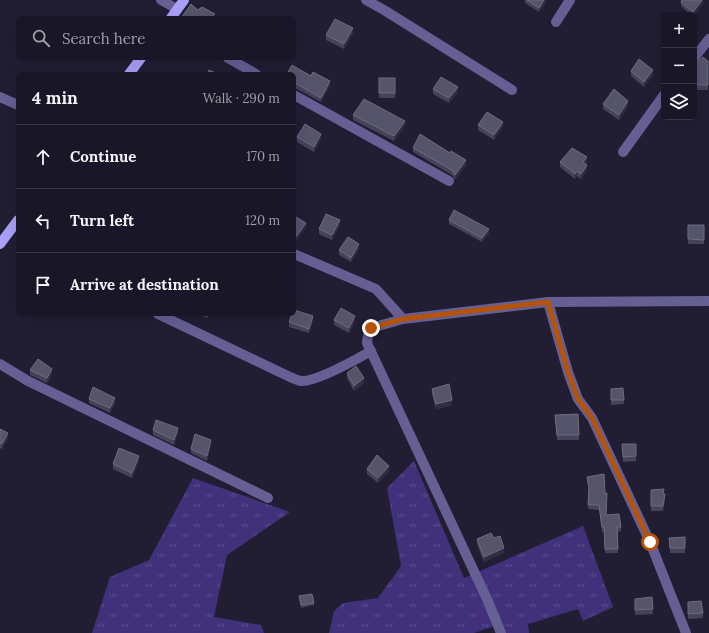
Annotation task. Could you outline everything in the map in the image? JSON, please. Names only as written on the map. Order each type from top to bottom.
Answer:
[{"type":"main road","points":[[172,16],[184,0]]},
{"type":"main road","points":[[130,72],[140,60]]},
{"type":"main road","points":[[0,244],[16,223]]},
{"type":"street","points":[[160,0],[177,9]]},
{"type":"street","points":[[366,0],[512,90]]},
{"type":"street","points":[[556,22],[570,0]]},
{"type":"street","points":[[697,54],[709,39]]},
{"type":"street","points":[[232,60],[252,72]]},
{"type":"street","points":[[296,96],[449,181]]},
{"type":"street","points":[[0,97],[16,104]]},
{"type":"street","points":[[623,152],[661,99]]},
{"type":"street","points":[[296,255],[376,290],[403,319]]},
{"type":"street","points":[[501,633],[367,343],[371,328],[403,319],[548,302],[709,301]]},
{"type":"street","points":[[548,302],[568,372],[578,399],[592,418],[650,542],[686,633]]},
{"type":"street","points":[[162,316],[283,374],[302,381],[347,365],[371,351]]},
{"type":"street","points":[[0,364],[28,381],[268,498]]},
{"type":"green space","points":[[414,461],[464,578],[583,526],[613,607],[583,621],[578,609],[528,624],[529,633],[497,633],[495,626],[474,633],[329,633],[334,611],[343,603],[378,598],[401,566],[387,488]]},
{"type":"green space","points":[[193,478],[290,512],[227,555],[214,617],[261,625],[264,633],[92,633],[110,577],[149,560]]},
{"type":"building","points":[[527,0],[544,0],[539,8]]},
{"type":"building","points":[[682,0],[702,0],[693,12],[681,2]]},
{"type":"building","points":[[191,4],[198,10],[202,7],[215,14],[212,16],[182,16]]},
{"type":"building","points":[[335,19],[353,28],[344,44],[326,35]]},
{"type":"building","points":[[703,57],[708,61],[708,85],[697,85],[697,62]]},
{"type":"building","points":[[639,59],[653,70],[644,82],[631,71]]},
{"type":"building","points":[[292,65],[311,76],[313,72],[330,81],[321,98],[296,84],[296,72],[288,72]]},
{"type":"building","points":[[441,77],[458,87],[449,98],[433,89]]},
{"type":"building","points":[[379,78],[395,78],[395,93],[379,93]]},
{"type":"building","points":[[614,89],[628,101],[619,115],[603,104]]},
{"type":"building","points":[[364,99],[405,121],[394,136],[353,115]]},
{"type":"building","points":[[487,112],[503,122],[494,135],[478,125]]},
{"type":"building","points":[[305,124],[321,134],[314,147],[297,137]]},
{"type":"building","points":[[420,134],[450,153],[451,151],[466,160],[455,175],[452,170],[413,148]]},
{"type":"building","points":[[572,148],[587,157],[583,162],[587,165],[581,174],[577,171],[575,174],[560,162]]},
{"type":"building","points":[[454,210],[489,229],[482,238],[449,220]]},
{"type":"building","points":[[326,214],[340,220],[332,235],[319,229]]},
{"type":"building","points":[[296,217],[306,223],[296,237]]},
{"type":"building","points":[[688,225],[704,225],[704,240],[688,239]]},
{"type":"building","points":[[348,237],[359,244],[351,258],[339,250]]},
{"type":"building","points":[[341,308],[355,316],[349,328],[334,320]]},
{"type":"building","points":[[296,311],[313,316],[309,329],[289,322],[291,316],[296,316]]},
{"type":"building","points":[[38,359],[52,369],[47,378],[30,370]]},
{"type":"building","points":[[356,366],[364,378],[354,386],[347,373]]},
{"type":"building","points":[[449,384],[452,400],[436,404],[432,389]]},
{"type":"building","points":[[93,387],[115,398],[110,408],[89,399]]},
{"type":"building","points":[[623,388],[624,400],[611,400],[611,389]]},
{"type":"building","points":[[578,414],[579,435],[557,435],[555,415]]},
{"type":"building","points":[[156,420],[178,428],[174,440],[153,430]]},
{"type":"building","points":[[0,429],[8,433],[2,444],[0,443]]},
{"type":"building","points":[[195,434],[211,440],[207,456],[191,449]]},
{"type":"building","points":[[622,444],[636,444],[636,456],[623,457]]},
{"type":"building","points":[[119,448],[139,456],[132,473],[113,464]]},
{"type":"building","points":[[377,455],[389,466],[378,478],[367,469]]},
{"type":"building","points":[[604,474],[605,493],[607,493],[606,515],[619,514],[621,527],[617,527],[618,549],[605,549],[604,527],[602,527],[599,505],[588,505],[589,487],[587,477]]},
{"type":"building","points":[[664,489],[663,494],[665,494],[663,506],[651,506],[651,490]]},
{"type":"building","points":[[491,533],[494,538],[500,536],[504,548],[484,557],[477,539]]},
{"type":"building","points":[[685,537],[685,548],[670,548],[669,538]]},
{"type":"building","points":[[312,594],[314,603],[301,605],[299,596]]},
{"type":"building","points":[[652,597],[653,609],[635,610],[635,599]]},
{"type":"building","points":[[701,601],[703,613],[688,614],[688,602]]},
{"type":"route","points":[[371,328],[403,319],[548,302],[568,372],[578,399],[592,418],[650,542]]}]
